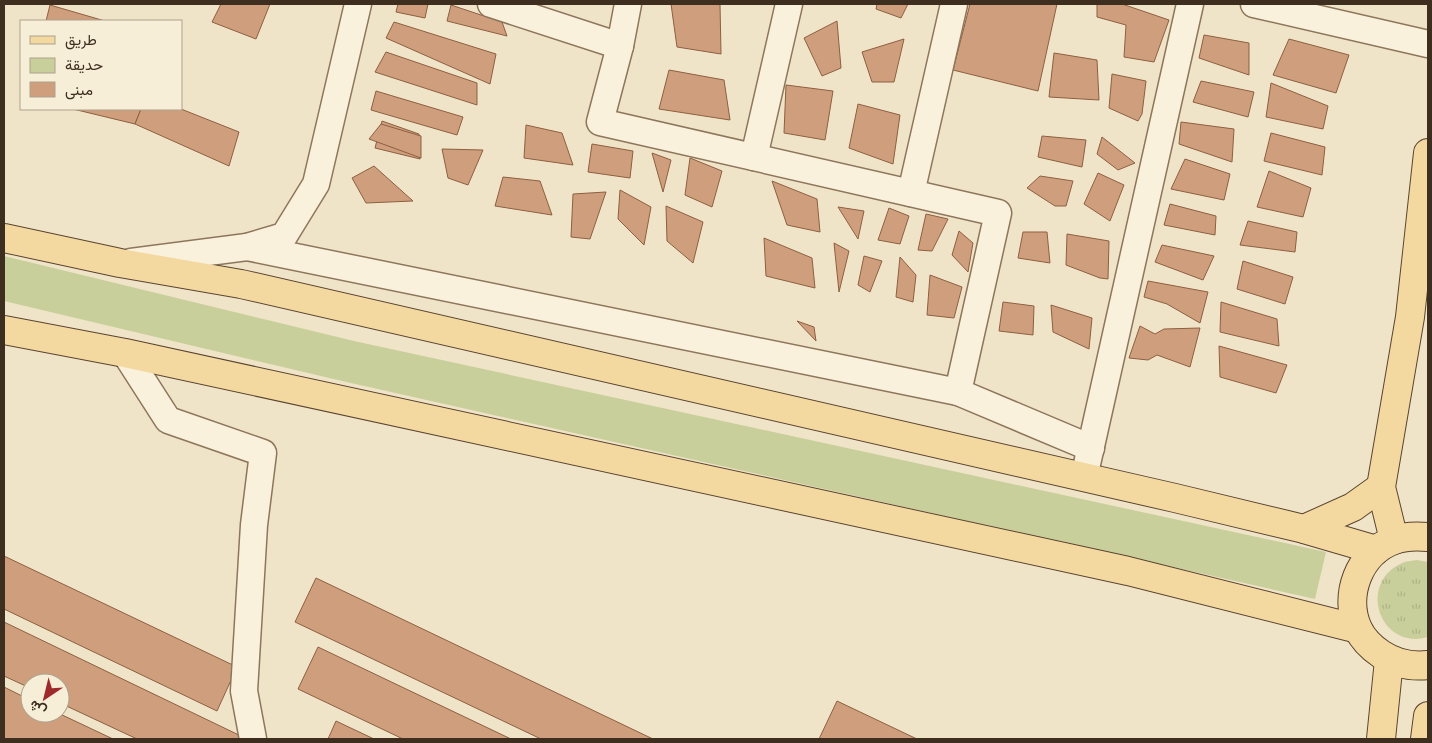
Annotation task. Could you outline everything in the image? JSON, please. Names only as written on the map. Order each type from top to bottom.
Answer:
[{"type":"main road","points":[[1385,545],[1381,487],[1410,317],[1428,153]]},
{"type":"main road","points":[[4,238],[120,263],[241,284],[1304,529],[1385,545]]},
{"type":"main road","points":[[4,330],[125,353],[1128,571],[1358,630]]},
{"type":"main road","points":[[1304,529],[1353,506],[1381,487]]},
{"type":"main road","points":[[1428,537],[1412,536],[1385,545],[1361,566],[1353,587],[1352,609],[1358,630],[1371,647],[1389,660],[1404,665],[1428,665]]},
{"type":"main road","points":[[1381,739],[1389,660]]},
{"type":"main road","points":[[1426,739],[1428,716]]},
{"type":"street","points":[[120,263],[247,247],[284,236],[316,184],[358,4]]},
{"type":"street","points":[[491,4],[620,46]]},
{"type":"street","points":[[628,4],[620,46],[600,122],[998,213],[958,392]]},
{"type":"street","points":[[754,157],[789,4]]},
{"type":"street","points":[[911,193],[954,4]]},
{"type":"street","points":[[1084,477],[1190,4]]},
{"type":"street","points":[[1254,4],[1428,44]]},
{"type":"street","points":[[247,247],[958,392],[1091,448]]},
{"type":"street","points":[[125,353],[168,420],[262,453],[254,525],[244,691],[253,739]]},
{"type":"green space","points":[[4,256],[354,341],[1326,552],[1315,599],[342,381],[4,301]]},
{"type":"green space","points":[[1417,560],[1428,562],[1428,637],[1412,639],[1398,634],[1387,625],[1380,613],[1378,599],[1380,585],[1388,573],[1402,563]]},
{"type":"building","points":[[221,4],[270,4],[256,39],[212,22]]},
{"type":"building","points":[[398,4],[428,4],[425,18],[396,12]]},
{"type":"building","points":[[671,4],[720,4],[721,54],[677,47]]},
{"type":"building","points":[[877,4],[908,4],[901,18],[876,9]]},
{"type":"building","points":[[970,4],[1057,4],[1038,91],[953,70]]},
{"type":"building","points":[[1097,4],[1122,4],[1169,20],[1154,62],[1124,57],[1126,25],[1097,17]]},
{"type":"building","points":[[50,5],[102,20],[46,20]]},
{"type":"building","points":[[451,5],[502,22],[507,36],[447,21]]},
{"type":"building","points":[[837,21],[841,68],[822,76],[804,38]]},
{"type":"building","points":[[394,22],[496,54],[490,84],[386,38]]},
{"type":"building","points":[[1204,35],[1249,43],[1249,75],[1199,58]]},
{"type":"building","points":[[904,39],[894,82],[872,82],[862,52]]},
{"type":"building","points":[[1289,39],[1349,55],[1336,93],[1273,75]]},
{"type":"building","points":[[386,52],[477,83],[477,105],[375,72]]},
{"type":"building","points":[[1054,53],[1097,60],[1099,100],[1049,97]]},
{"type":"building","points":[[669,70],[724,80],[730,120],[659,109]]},
{"type":"building","points":[[1112,74],[1146,81],[1142,114],[1138,121],[1109,108]]},
{"type":"building","points":[[1201,81],[1254,92],[1248,117],[1193,102]]},
{"type":"building","points":[[1271,83],[1328,106],[1323,129],[1266,117]]},
{"type":"building","points":[[786,85],[833,91],[825,140],[784,133]]},
{"type":"building","points":[[376,91],[463,117],[457,135],[371,110]]},
{"type":"building","points":[[858,104],[900,115],[893,164],[849,148]]},
{"type":"building","points":[[182,109],[239,132],[229,166],[135,124],[141,110]]},
{"type":"building","points":[[77,110],[141,110],[135,124]]},
{"type":"building","points":[[382,121],[419,134],[420,159],[375,148]]},
{"type":"building","points":[[1181,122],[1234,129],[1232,162],[1179,144]]},
{"type":"building","points":[[381,124],[421,136],[421,158],[369,139]]},
{"type":"building","points":[[526,125],[562,133],[573,165],[524,158]]},
{"type":"building","points":[[1271,133],[1325,147],[1322,175],[1264,161]]},
{"type":"building","points":[[1042,136],[1086,140],[1082,167],[1038,157]]},
{"type":"building","points":[[1102,137],[1135,163],[1118,170],[1097,154]]},
{"type":"building","points":[[592,144],[633,151],[630,178],[588,172]]},
{"type":"building","points":[[442,149],[483,150],[468,185],[448,178]]},
{"type":"building","points":[[652,153],[671,160],[663,192]]},
{"type":"building","points":[[690,158],[722,171],[712,207],[685,195]]},
{"type":"building","points":[[1185,159],[1230,174],[1224,200],[1171,189]]},
{"type":"building","points":[[374,166],[413,201],[366,203],[352,178]]},
{"type":"building","points":[[1269,171],[1311,188],[1303,217],[1257,207]]},
{"type":"building","points":[[1098,173],[1124,185],[1110,221],[1084,204]]},
{"type":"building","points":[[1040,176],[1073,181],[1066,206],[1055,206],[1027,188]]},
{"type":"building","points":[[503,177],[540,181],[552,215],[495,206]]},
{"type":"building","points":[[772,181],[817,199],[820,232],[787,225]]},
{"type":"building","points":[[620,190],[651,207],[644,245],[618,219]]},
{"type":"building","points":[[606,192],[590,239],[571,237],[573,194]]},
{"type":"building","points":[[1170,204],[1216,216],[1215,235],[1164,225]]},
{"type":"building","points":[[666,206],[703,222],[693,263],[667,241]]},
{"type":"building","points":[[838,207],[864,211],[858,239]]},
{"type":"building","points":[[889,208],[909,216],[900,244],[878,240]]},
{"type":"building","points":[[926,214],[948,219],[932,251],[918,250]]},
{"type":"building","points":[[1248,221],[1297,232],[1295,252],[1240,245]]},
{"type":"building","points":[[959,231],[973,243],[968,272],[952,255]]},
{"type":"building","points":[[1023,232],[1047,232],[1050,263],[1018,258]]},
{"type":"building","points":[[1067,234],[1109,241],[1108,279],[1100,278],[1066,265]]},
{"type":"building","points":[[764,238],[812,258],[815,288],[766,276]]},
{"type":"building","points":[[834,243],[849,251],[839,292]]},
{"type":"building","points":[[1162,245],[1214,256],[1203,280],[1155,262]]},
{"type":"building","points":[[864,256],[882,261],[870,292],[858,285]]},
{"type":"building","points":[[900,257],[916,275],[913,302],[896,297]]},
{"type":"building","points":[[1243,261],[1293,277],[1285,304],[1237,289]]},
{"type":"building","points":[[930,275],[962,287],[954,318],[927,315]]},
{"type":"building","points":[[1148,281],[1208,292],[1200,323],[1167,304],[1144,297]]},
{"type":"building","points":[[1003,302],[1034,306],[1033,335],[999,331]]},
{"type":"building","points":[[1221,302],[1277,319],[1279,346],[1220,332]]},
{"type":"building","points":[[1051,305],[1092,318],[1089,349],[1053,332]]},
{"type":"building","points":[[797,321],[814,327],[816,341]]},
{"type":"building","points":[[1140,326],[1155,334],[1164,329],[1200,328],[1190,367],[1157,355],[1148,360],[1129,358]]},
{"type":"building","points":[[1219,346],[1287,365],[1276,393],[1220,377]]},
{"type":"building","points":[[4,556],[237,667],[217,711],[4,609]]},
{"type":"building","points":[[316,578],[653,739],[541,739],[295,622]]},
{"type":"building","points":[[4,622],[243,737],[242,739],[137,739],[70,708],[70,673],[20,673],[20,683],[4,676]]},
{"type":"building","points":[[318,647],[511,739],[403,739],[298,689]]},
{"type":"building","points":[[4,687],[20,695],[20,723],[70,723],[70,719],[113,739],[4,739]]},
{"type":"building","points":[[837,701],[917,739],[819,739]]},
{"type":"building","points":[[336,721],[374,739],[328,739]]}]
